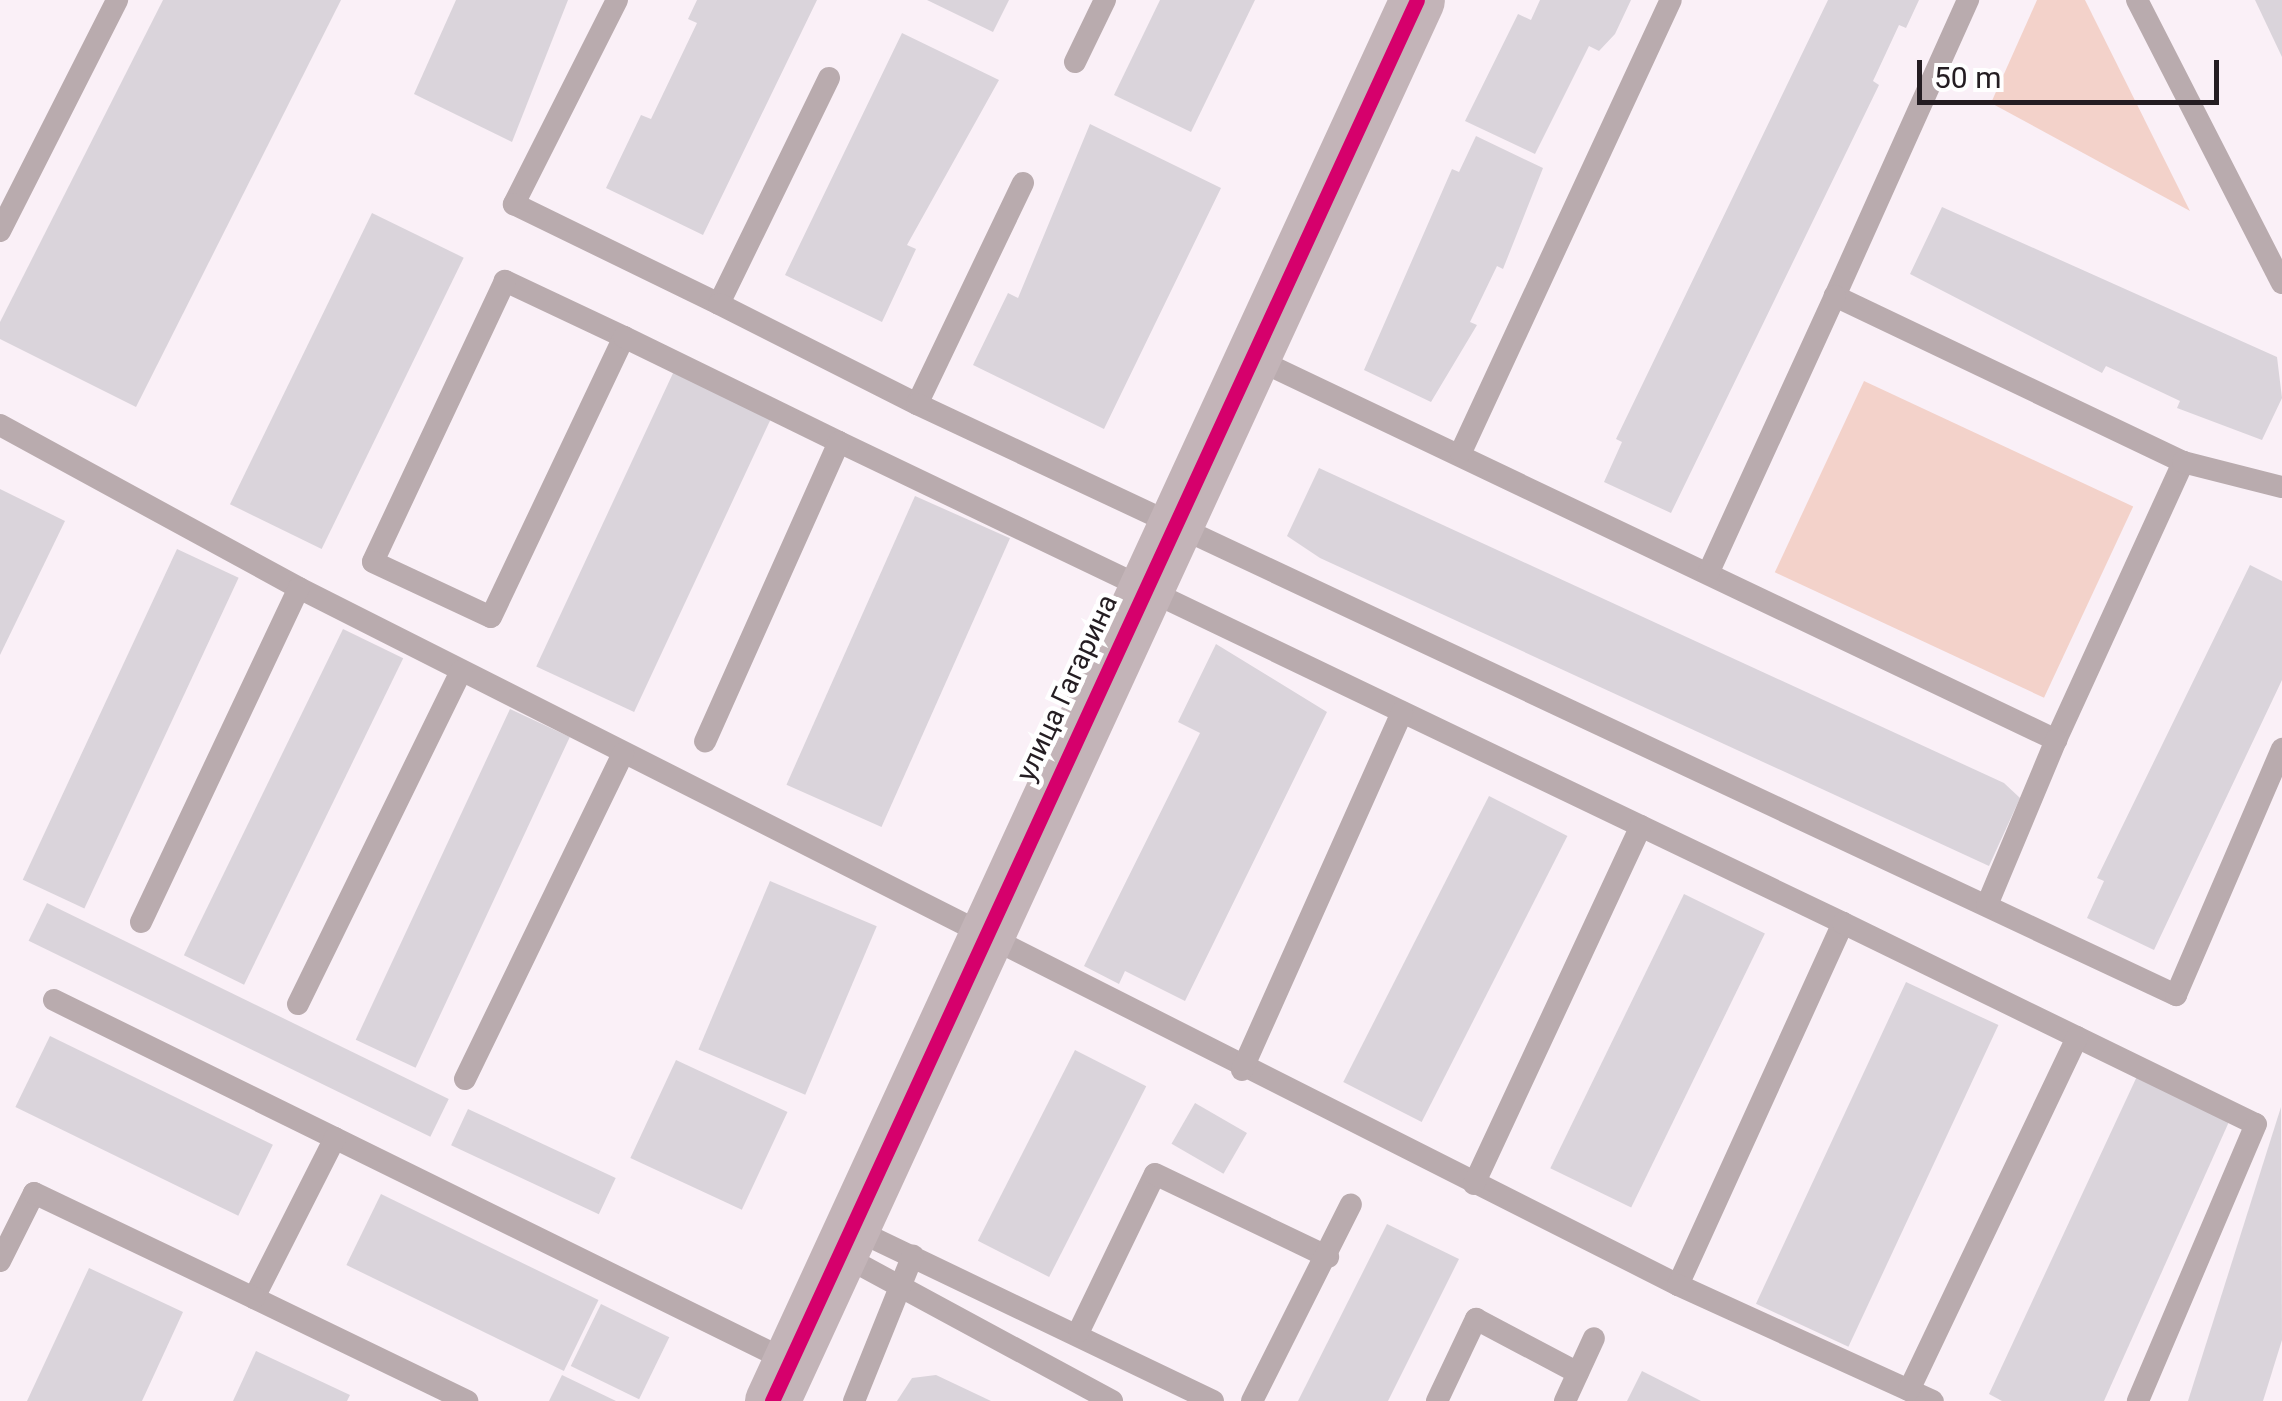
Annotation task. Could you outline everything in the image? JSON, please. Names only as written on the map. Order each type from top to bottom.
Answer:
[{"type":"street","name":"улица Гагарина","points":[[781,1382],[848,1242],[980,936],[1417,0]]},
{"type":"lane","points":[[0,232],[117,0]]},
{"type":"lane","points":[[617,0],[514,204],[1170,527],[2176,995],[2282,750]]},
{"type":"lane","points":[[1076,62],[1105,0]]},
{"type":"lane","points":[[1461,452],[1671,0]]},
{"type":"lane","points":[[1708,574],[1968,0]]},
{"type":"lane","points":[[2137,0],[2282,283]]},
{"type":"lane","points":[[719,304],[829,78]]},
{"type":"lane","points":[[916,404],[1023,183]]},
{"type":"lane","points":[[624,337],[491,617],[372,562],[506,281],[624,337],[839,442],[1144,583],[1402,712],[2256,1124],[2138,1401]]},
{"type":"lane","points":[[1835,296],[2184,462],[2281,490]]},
{"type":"lane","points":[[1252,357],[1461,452],[2056,740]]},
{"type":"lane","points":[[0,425],[299,588],[1242,1070],[1678,1285],[1933,1401]]},
{"type":"lane","points":[[705,741],[839,442]]},
{"type":"lane","points":[[1986,904],[2056,740],[2184,462]]},
{"type":"lane","points":[[141,922],[299,588]]},
{"type":"lane","points":[[298,1004],[461,670]]},
{"type":"lane","points":[[1242,1070],[1402,712]]},
{"type":"lane","points":[[465,1078],[622,754]]},
{"type":"lane","points":[[1474,1184],[1641,826]]},
{"type":"lane","points":[[1678,1285],[1842,923]]},
{"type":"lane","points":[[54,1000],[335,1138],[781,1382]]},
{"type":"lane","points":[[1910,1390],[2077,1037]]},
{"type":"lane","points":[[254,1298],[335,1138]]},
{"type":"lane","points":[[1079,1331],[1155,1174],[1328,1257]]},
{"type":"lane","points":[[0,1260],[34,1192],[467,1401]]},
{"type":"lane","points":[[1252,1401],[1328,1257],[1351,1204]]},
{"type":"lane","points":[[848,1242],[913,1255],[1079,1331],[1212,1401]]},
{"type":"lane","points":[[848,1242],[906,1290],[1112,1401]]},
{"type":"lane","points":[[854,1401],[906,1290],[913,1255]]},
{"type":"lane","points":[[1437,1401],[1476,1319],[1578,1373]]},
{"type":"lane","points":[[1565,1401],[1594,1338]]},
{"type":"shaded area","points":[[2037,0],[2085,0],[2190,211],[1991,103]]},
{"type":"shaded area","points":[[1864,381],[2133,507],[2044,698],[1775,572]]},
{"type":"building","points":[[163,0],[341,0],[136,407],[0,339],[0,322]]},
{"type":"building","points":[[456,0],[568,0],[512,142],[414,94]]},
{"type":"building","points":[[697,0],[817,0],[703,235],[606,188],[641,115],[651,119],[697,23],[688,19]]},
{"type":"building","points":[[927,0],[1009,0],[993,32]]},
{"type":"building","points":[[1160,0],[1255,0],[1191,132],[1114,95]]},
{"type":"building","points":[[1540,0],[1631,0],[1615,34],[1599,51],[1589,46],[1535,154],[1465,121],[1518,14],[1531,20]]},
{"type":"building","points":[[1828,0],[1919,0],[1906,28],[1899,25],[1873,81],[1879,85],[1671,513],[1604,482],[1622,442],[1616,439]]},
{"type":"building","points":[[2255,0],[2282,0],[2282,57]]},
{"type":"building","points":[[902,33],[999,80],[907,245],[916,249],[882,322],[785,275]]},
{"type":"building","points":[[1090,124],[1221,188],[1104,429],[973,365],[1008,293],[1018,298]]},
{"type":"building","points":[[1476,136],[1543,168],[1503,269],[1497,266],[1470,322],[1477,325],[1431,402],[1364,370],[1452,169],[1459,172]]},
{"type":"building","points":[[1942,207],[2277,357],[2282,398],[2262,440],[2177,408],[2180,401],[2106,366],[2102,373],[1910,274]]},
{"type":"building","points":[[372,213],[464,258],[322,549],[230,504]]},
{"type":"building","points":[[674,371],[772,417],[634,712],[536,666]]},
{"type":"building","points":[[1319,468],[2004,783],[2020,798],[1989,866],[1320,558],[1287,536]]},
{"type":"building","points":[[0,489],[65,521],[0,655]]},
{"type":"building","points":[[915,496],[1010,538],[881,827],[786,785]]},
{"type":"building","points":[[177,549],[239,578],[84,909],[23,880]]},
{"type":"building","points":[[2250,565],[2282,581],[2282,680],[2154,950],[2087,918],[2104,881],[2097,878]]},
{"type":"building","points":[[343,629],[403,658],[244,985],[184,955]]},
{"type":"building","points":[[1216,644],[1327,712],[1185,1001],[1125,971],[1119,984],[1084,966],[1200,733],[1178,722]]},
{"type":"building","points":[[510,709],[570,737],[416,1068],[356,1040]]},
{"type":"building","points":[[1489,796],[1567,836],[1422,1122],[1343,1082]]},
{"type":"building","points":[[770,881],[877,926],[805,1095],[698,1049]]},
{"type":"building","points":[[1684,894],[1765,933],[1631,1208],[1550,1168]]},
{"type":"building","points":[[47,903],[449,1099],[430,1137],[29,941]]},
{"type":"building","points":[[1906,982],[1998,1025],[1848,1347],[1756,1304]]},
{"type":"building","points":[[50,1036],[273,1145],[238,1216],[15,1107]]},
{"type":"building","points":[[1075,1050],[1146,1086],[1049,1277],[978,1241]]},
{"type":"building","points":[[676,1060],[787,1112],[742,1210],[630,1158]]},
{"type":"building","points":[[2139,1072],[2232,1115],[2104,1401],[2002,1401],[1989,1394]]},
{"type":"building","points":[[1195,1103],[1247,1133],[1223,1174],[1172,1144]]},
{"type":"building","points":[[2281,1107],[2282,1340],[2263,1401],[2188,1401]]},
{"type":"building","points":[[468,1109],[616,1178],[599,1214],[451,1145]]},
{"type":"building","points":[[381,1194],[599,1300],[564,1371],[346,1265]]},
{"type":"building","points":[[1387,1224],[1459,1259],[1388,1401],[1298,1401]]},
{"type":"building","points":[[89,1268],[183,1312],[142,1401],[27,1401]]},
{"type":"building","points":[[601,1304],[669,1337],[639,1399],[571,1366]]},
{"type":"building","points":[[256,1351],[350,1395],[347,1401],[233,1401]]},
{"type":"building","points":[[1642,1371],[1701,1401],[1627,1401]]},
{"type":"building","points":[[562,1375],[616,1401],[549,1401]]},
{"type":"building","points":[[936,1375],[991,1401],[897,1401],[912,1378]]},
{"type":"cycle path","points":[[772,1401],[1417,0]]}]
